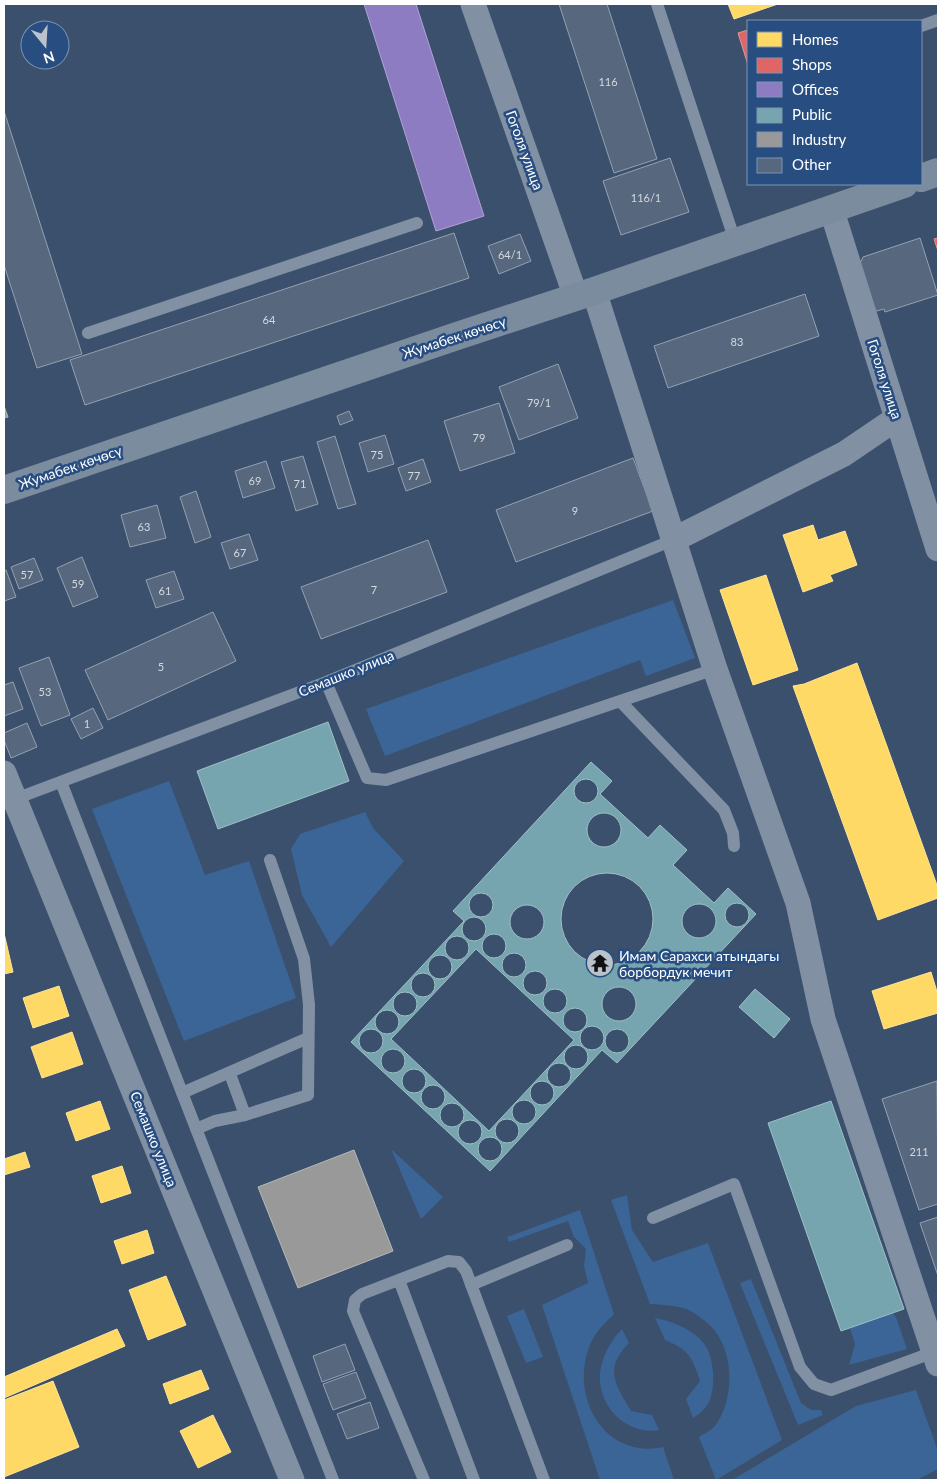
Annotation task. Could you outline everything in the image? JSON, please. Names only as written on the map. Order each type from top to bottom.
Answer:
[{"type":"street","name":"Гоголя улица","points":[[473,4],[585,294],[673,540],[715,670],[798,903],[823,1019],[936,1358]]},
{"type":"street","points":[[922,178],[938,172]]},
{"type":"street","name":"Жумабек көчөсү","points":[[4,490],[585,294],[831,208],[864,190],[897,185]]},
{"type":"street","name":"Гоголя улица","points":[[831,208],[938,549]]},
{"type":"street","points":[[673,540],[844,454],[897,418]]},
{"type":"street","name":"Семашко улица","points":[[4,773],[292,1480]]},
{"type":"lane","points":[[657,4],[735,241]]},
{"type":"lane","points":[[922,26],[938,20]]},
{"type":"lane","points":[[88,333],[417,223]]},
{"type":"lane","name":"Семашко улица","points":[[15,799],[326,682],[673,540]]},
{"type":"lane","points":[[326,682],[367,778],[386,780],[715,670]]},
{"type":"lane","points":[[621,702],[724,810],[733,833],[734,846]]},
{"type":"lane","points":[[61,782],[333,1480]]},
{"type":"lane","points":[[196,1129],[215,1121],[245,1115],[308,1095],[309,1005],[304,958],[270,860]]},
{"type":"lane","points":[[182,1094],[308,1038]]},
{"type":"lane","points":[[230,1074],[245,1115]]},
{"type":"lane","points":[[652,1218],[734,1184],[800,1367],[814,1384],[831,1390],[936,1358]]},
{"type":"lane","points":[[471,1285],[567,1245]]},
{"type":"lane","points":[[424,1480],[353,1311],[354,1300],[362,1294],[448,1262],[459,1262],[471,1285],[544,1480]]},
{"type":"lane","points":[[399,1280],[474,1480]]},
{"type":"shaded area","points":[[673,600],[695,658],[646,676],[640,660],[385,756],[366,709]]},
{"type":"shaded area","points":[[169,781],[205,875],[249,861],[296,998],[184,1041],[92,809]]},
{"type":"shaded area","points":[[365,812],[373,828],[404,861],[331,947],[302,895],[291,849],[300,834]]},
{"type":"shaded area","points":[[391,1149],[443,1197],[421,1219]]},
{"type":"shaded area","points":[[627,1195],[632,1230],[653,1262],[708,1243],[782,1440],[716,1480],[699,1437],[716,1425],[729,1391],[729,1366],[723,1344],[715,1331],[707,1323],[689,1310],[667,1305],[650,1304],[611,1200]]},
{"type":"shaded area","points":[[580,1210],[614,1314],[597,1332],[590,1345],[585,1364],[584,1384],[588,1403],[596,1420],[608,1434],[623,1444],[642,1448],[663,1447],[674,1480],[600,1480],[542,1305],[588,1283],[584,1266],[586,1249],[574,1237],[568,1221],[509,1242],[507,1237]]},
{"type":"shaded area","points":[[751,1279],[801,1403],[811,1410],[821,1410],[823,1415],[798,1425],[740,1283]]},
{"type":"shaded area","points":[[524,1309],[543,1357],[526,1363],[507,1316]]},
{"type":"shaded area","points":[[893,1313],[907,1349],[849,1365],[855,1344],[850,1328]]},
{"type":"shaded area","points":[[655,1318],[669,1321],[689,1331],[701,1340],[708,1351],[713,1368],[711,1395],[705,1408],[693,1418],[686,1399],[700,1381],[697,1373],[688,1355],[673,1343],[665,1340]]},
{"type":"shaded area","points":[[622,1329],[629,1343],[616,1361],[614,1369],[617,1385],[631,1411],[652,1415],[659,1430],[647,1431],[625,1423],[616,1416],[603,1397],[600,1373],[603,1360],[614,1338]]},
{"type":"shaded area","points":[[916,1390],[938,1451],[938,1469],[917,1480],[732,1480],[856,1406]]},
{"type":"building: Homes","points":[[728,4],[778,4],[734,19]]},
{"type":"building: Homes","points":[[813,525],[818,540],[845,531],[857,565],[830,575],[833,581],[803,592],[783,535]]},
{"type":"building: Homes","points":[[766,575],[798,670],[753,685],[720,590]]},
{"type":"building: Homes","points":[[857,663],[938,888],[938,898],[878,920],[793,686],[804,684]]},
{"type":"building: Homes","points":[[4,933],[13,972],[4,974]]},
{"type":"building: Homes","points":[[931,972],[938,995],[938,1013],[884,1029],[872,991]]},
{"type":"building: Homes","points":[[59,986],[69,1016],[33,1028],[23,998]]},
{"type":"building: Homes","points":[[72,1032],[83,1064],[42,1078],[31,1047]]},
{"type":"building: Homes","points":[[100,1101],[110,1129],[76,1141],[66,1113]]},
{"type":"building: Homes","points":[[25,1152],[30,1167],[4,1175],[4,1159]]},
{"type":"building: Homes","points":[[122,1166],[131,1193],[101,1203],[92,1176]]},
{"type":"building: Homes","points":[[147,1230],[154,1253],[122,1264],[114,1241]]},
{"type":"building: Homes","points":[[166,1276],[186,1325],[148,1340],[129,1290]]},
{"type":"building: Homes","points":[[117,1329],[125,1346],[4,1398],[4,1377]]},
{"type":"building: Homes","points":[[201,1370],[209,1389],[170,1404],[163,1384]]},
{"type":"building: Homes","points":[[53,1381],[79,1447],[4,1477],[4,1400]]},
{"type":"building: Homes","points":[[213,1415],[231,1452],[198,1468],[180,1431]]},
{"type":"building: Shops","points":[[747,30],[747,62],[738,33]]},
{"type":"building: Shops","points":[[938,238],[938,251],[934,239]]},
{"type":"building: Offices","points":[[364,4],[416,4],[484,216],[436,231]]},
{"type":"building: Public","points":[[328,722],[349,781],[218,829],[197,771]]},
{"type":"building: Public","name":"Имам Сарахси атындагы борбордук мечит","points":[[591,762],[612,781],[600,794],[648,838],[660,825],[687,850],[673,865],[714,903],[728,888],[756,914],[617,1063],[602,1050],[490,1171],[351,1042],[464,921],[453,911]],"holes":[[[476,949],[574,1040],[489,1131],[391,1039]]]},
{"type":"building: Public","points":[[586,779],[591,780],[597,786],[597,796],[591,802],[586,803],[581,802],[575,796],[574,791],[575,786],[581,780]]},
{"type":"building: Public","points":[[604,813],[611,814],[616,818],[620,823],[620,837],[616,842],[611,846],[604,847],[597,846],[592,842],[588,837],[587,830],[588,823],[592,818],[597,814]]},
{"type":"building: Public","points":[[607,873],[625,876],[640,886],[650,901],[653,919],[650,937],[640,952],[625,962],[607,965],[589,962],[574,952],[564,937],[561,919],[564,901],[574,886],[589,876]]},
{"type":"building: Public","points":[[481,893],[486,894],[492,900],[492,910],[486,916],[481,917],[476,916],[470,910],[469,905],[470,900],[476,894]]},
{"type":"building: Public","points":[[737,903],[742,904],[748,910],[748,920],[742,926],[737,927],[732,926],[726,920],[725,915],[726,910],[732,904]]},
{"type":"building: Public","points":[[699,904],[706,905],[711,909],[715,914],[715,928],[711,933],[706,937],[699,938],[692,937],[687,933],[683,928],[682,921],[683,914],[687,909],[692,905]]},
{"type":"building: Public","points":[[527,905],[534,906],[539,910],[543,915],[543,929],[539,934],[534,938],[527,939],[520,938],[515,934],[511,929],[510,922],[511,915],[515,910],[520,906]]},
{"type":"building: Public","points":[[474,917],[483,920],[486,929],[483,938],[474,941],[465,938],[462,929],[465,920]]},
{"type":"building: Public","points":[[494,934],[503,937],[506,946],[503,955],[494,958],[485,955],[482,946],[485,937]]},
{"type":"building: Public","points":[[457,936],[466,939],[469,948],[466,957],[457,960],[448,957],[445,948],[448,939]]},
{"type":"building: Public","points":[[514,953],[523,956],[526,965],[523,974],[514,977],[505,974],[502,965],[505,956]]},
{"type":"building: Public","points":[[440,955],[449,958],[452,967],[449,976],[440,979],[431,976],[428,967],[431,958]]},
{"type":"building: Public","points":[[535,971],[544,974],[547,983],[544,992],[535,995],[526,992],[523,983],[526,974]]},
{"type":"building: Public","points":[[423,973],[432,976],[435,985],[432,994],[423,997],[414,994],[411,985],[414,976]]},
{"type":"building: Public","points":[[619,987],[626,988],[631,992],[635,997],[635,1011],[631,1016],[626,1020],[619,1021],[612,1020],[607,1016],[603,1011],[602,1004],[603,997],[607,992],[612,988]]},
{"type":"building: Public","points":[[555,989],[564,992],[567,1001],[564,1010],[555,1013],[546,1010],[543,1001],[546,992]]},
{"type":"building: Public","points":[[755,989],[790,1019],[774,1038],[739,1007]]},
{"type":"building: Public","points":[[405,992],[414,995],[417,1004],[414,1013],[405,1016],[396,1013],[393,1004],[396,995]]},
{"type":"building: Public","points":[[575,1008],[584,1011],[587,1020],[584,1029],[575,1032],[566,1029],[563,1020],[566,1011]]},
{"type":"building: Public","points":[[387,1010],[396,1013],[399,1022],[396,1031],[387,1034],[378,1031],[375,1022],[378,1013]]},
{"type":"building: Public","points":[[592,1026],[601,1029],[604,1038],[601,1047],[592,1050],[583,1047],[580,1038],[583,1029]]},
{"type":"building: Public","points":[[371,1029],[380,1032],[383,1041],[380,1050],[371,1053],[362,1050],[359,1041],[362,1032]]},
{"type":"building: Public","points":[[617,1029],[622,1030],[628,1036],[628,1046],[622,1052],[617,1053],[612,1052],[606,1046],[605,1041],[606,1036],[612,1030]]},
{"type":"building: Public","points":[[576,1045],[585,1048],[588,1057],[585,1066],[576,1069],[567,1066],[564,1057],[567,1048]]},
{"type":"building: Public","points":[[393,1049],[402,1052],[405,1061],[402,1070],[393,1073],[384,1070],[381,1061],[384,1052]]},
{"type":"building: Public","points":[[559,1063],[568,1066],[571,1075],[568,1084],[559,1087],[550,1084],[547,1075],[550,1066]]},
{"type":"building: Public","points":[[414,1069],[423,1072],[426,1081],[423,1090],[414,1093],[405,1090],[402,1081],[405,1072]]},
{"type":"building: Public","points":[[542,1081],[551,1084],[554,1093],[551,1102],[542,1105],[533,1102],[530,1093],[533,1084]]},
{"type":"building: Public","points":[[433,1085],[442,1088],[445,1097],[442,1106],[433,1109],[424,1106],[421,1097],[424,1088]]},
{"type":"building: Public","points":[[524,1100],[533,1103],[536,1112],[533,1121],[524,1124],[515,1121],[512,1112],[515,1103]]},
{"type":"building: Public","points":[[831,1101],[904,1309],[841,1331],[768,1123]]},
{"type":"building: Public","points":[[452,1103],[461,1106],[464,1115],[461,1124],[452,1127],[443,1124],[440,1115],[443,1106]]},
{"type":"building: Public","points":[[507,1119],[516,1122],[519,1131],[516,1140],[507,1143],[498,1140],[495,1131],[498,1122]]},
{"type":"building: Public","points":[[470,1120],[479,1123],[482,1132],[479,1141],[470,1144],[461,1141],[458,1132],[461,1123]]},
{"type":"building: Public","points":[[490,1137],[499,1140],[502,1149],[499,1158],[490,1161],[481,1158],[478,1149],[481,1140]]},
{"type":"building: Industry","points":[[4,406],[8,417],[4,418]]},
{"type":"building: Industry","points":[[354,1150],[393,1251],[298,1288],[258,1187]]},
{"type":"building: Other","points":[[559,4],[607,4],[657,159],[614,173]]},
{"type":"building: Other","points":[[4,111],[82,354],[37,368],[4,265]]},
{"type":"building: Other","points":[[670,158],[689,212],[621,235],[603,181]]},
{"type":"building: Other","points":[[454,233],[469,278],[85,405],[70,360]]},
{"type":"building: Other","points":[[520,234],[531,261],[499,274],[488,246]]},
{"type":"building: Other","points":[[920,238],[938,295],[885,312],[884,309],[873,312],[858,268],[863,257]]},
{"type":"building: Other","points":[[805,294],[819,336],[668,388],[654,346]]},
{"type":"building: Other","points":[[558,364],[578,418],[519,440],[499,387]]},
{"type":"building: Other","points":[[499,403],[515,453],[460,471],[444,421]]},
{"type":"building: Other","points":[[349,411],[353,420],[340,425],[337,416]]},
{"type":"building: Other","points":[[385,435],[394,464],[368,472],[359,443]]},
{"type":"building: Other","points":[[335,436],[356,504],[338,509],[317,442]]},
{"type":"building: Other","points":[[303,456],[318,504],[296,511],[281,462]]},
{"type":"building: Other","points":[[633,458],[653,511],[516,562],[496,510]]},
{"type":"building: Other","points":[[423,459],[431,482],[406,491],[398,468]]},
{"type":"building: Other","points":[[266,461],[275,488],[243,498],[235,471]]},
{"type":"building: Other","points":[[196,491],[211,537],[195,543],[180,497]]},
{"type":"building: Other","points":[[157,505],[166,538],[130,547],[121,515]]},
{"type":"building: Other","points":[[249,534],[258,560],[230,569],[221,543]]},
{"type":"building: Other","points":[[428,540],[447,592],[321,639],[301,587]]},
{"type":"building: Other","points":[[82,557],[98,597],[73,607],[57,568]]},
{"type":"building: Other","points":[[34,558],[43,580],[19,589],[11,567]]},
{"type":"building: Other","points":[[6,570],[16,597],[4,601],[4,571]]},
{"type":"building: Other","points":[[174,571],[184,599],[156,608],[146,580]]},
{"type":"building: Other","points":[[213,612],[236,661],[108,720],[85,670]]},
{"type":"building: Other","points":[[49,657],[70,715],[41,726],[19,668]]},
{"type":"building: Other","points":[[13,682],[23,709],[4,716],[4,685]]},
{"type":"building: Other","points":[[93,708],[103,728],[81,739],[71,719]]},
{"type":"building: Other","points":[[27,723],[37,747],[11,758],[4,740],[4,733]]},
{"type":"building: Other","points":[[937,1081],[938,1204],[919,1210],[882,1099]]},
{"type":"building: Other","points":[[938,1217],[938,1276],[920,1223]]},
{"type":"building: Other","points":[[345,1344],[355,1370],[322,1382],[313,1356]]},
{"type":"building: Other","points":[[356,1372],[366,1398],[333,1410],[323,1384]]},
{"type":"building: Other","points":[[370,1402],[379,1428],[347,1439],[337,1414]]},
{"type":"place","name":"Имам Сарахси атындагы борбордук мечит","points":[[600,963]]}]
